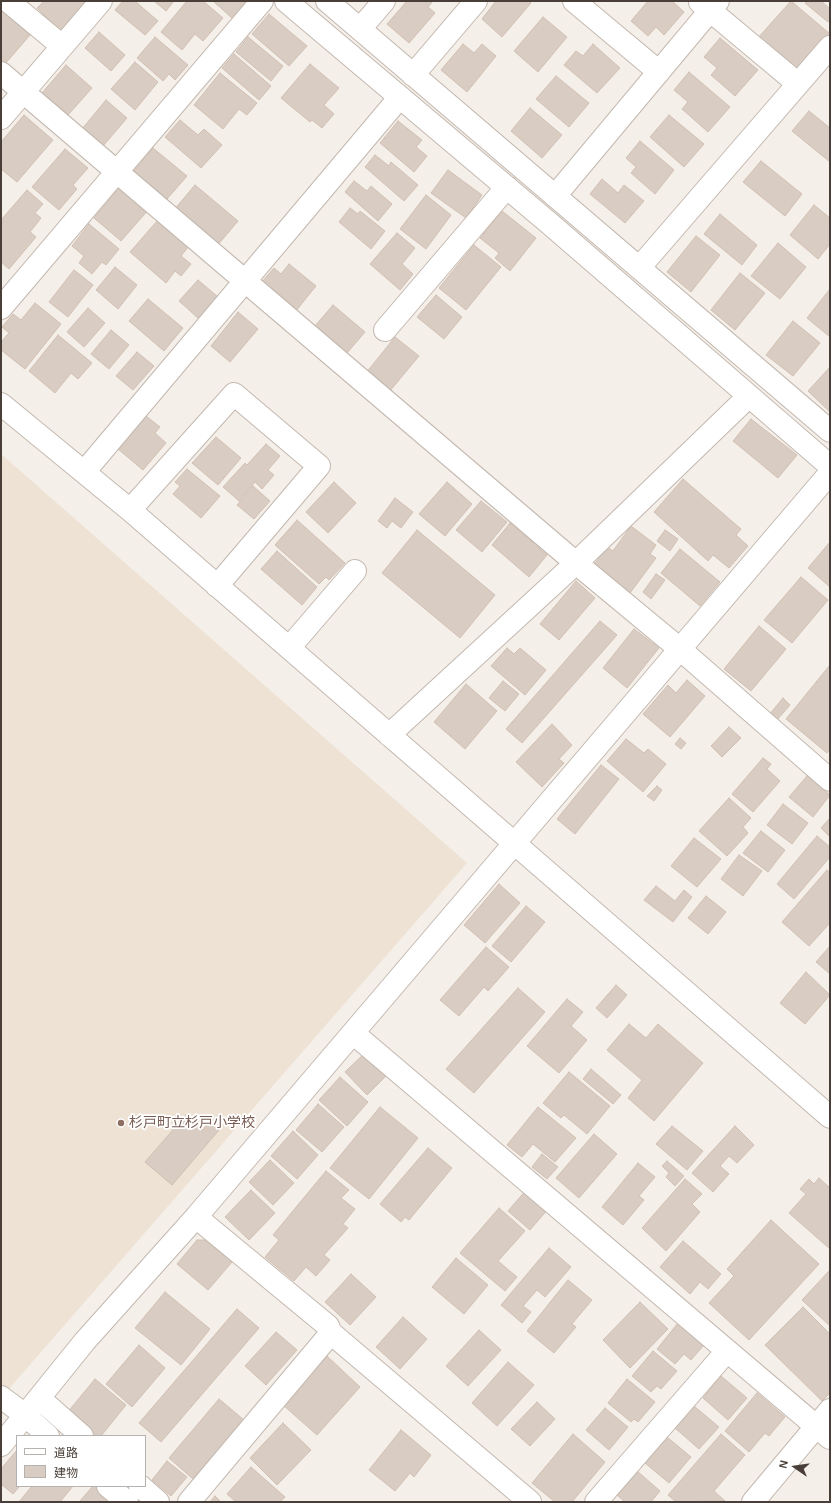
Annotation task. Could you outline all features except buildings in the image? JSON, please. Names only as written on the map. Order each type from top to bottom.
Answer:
[{"type":"street","points":[[8,1],[62,46]]},
{"type":"street","points":[[1,118],[100,1]]},
{"type":"street","points":[[1,308],[262,1]]},
{"type":"street","points":[[286,1],[507,187],[830,466]]},
{"type":"street","points":[[327,1],[830,431]]},
{"type":"street","points":[[360,29],[384,1]]},
{"type":"street","points":[[413,74],[476,1]]},
{"type":"street","points":[[574,1],[659,72]]},
{"type":"street","points":[[556,196],[659,72],[709,4],[797,83]]},
{"type":"street","points":[[639,268],[797,83],[830,47]]},
{"type":"street","points":[[1,73],[576,563],[681,650],[830,779]]},
{"type":"street","points":[[84,471],[400,97]]},
{"type":"street","points":[[385,330],[507,187]]},
{"type":"street","points":[[130,510],[234,394],[319,466],[217,586]]},
{"type":"street","points":[[389,735],[576,563],[749,396]]},
{"type":"street","points":[[1,404],[130,510],[830,1117]]},
{"type":"street","points":[[1,1445],[85,1341],[196,1217],[354,1033],[830,473]]},
{"type":"street","points":[[289,648],[356,571]]},
{"type":"street","points":[[354,1033],[823,1432]]},
{"type":"street","points":[[196,1217],[328,1326],[331,1333],[530,1502]]},
{"type":"street","points":[[189,1502],[331,1333]]},
{"type":"street","points":[[596,1502],[727,1350]]},
{"type":"street","points":[[1,1397],[32,1406],[80,1435]]},
{"type":"street","points":[[32,1406],[47,1435]]},
{"type":"street","points":[[753,1502],[823,1432],[830,1410]]},
{"type":"street","points":[[109,1487],[127,1502]]},
{"type":"street","points":[[141,1487],[158,1502]]},
{"type":"shaded area","name":"杉戸町立杉戸小学校","points":[[1,454],[467,863],[8,1390],[1,1384]]},
{"type":"place","name":"杉戸町立杉戸小学校","points":[[121,1123]]}]
